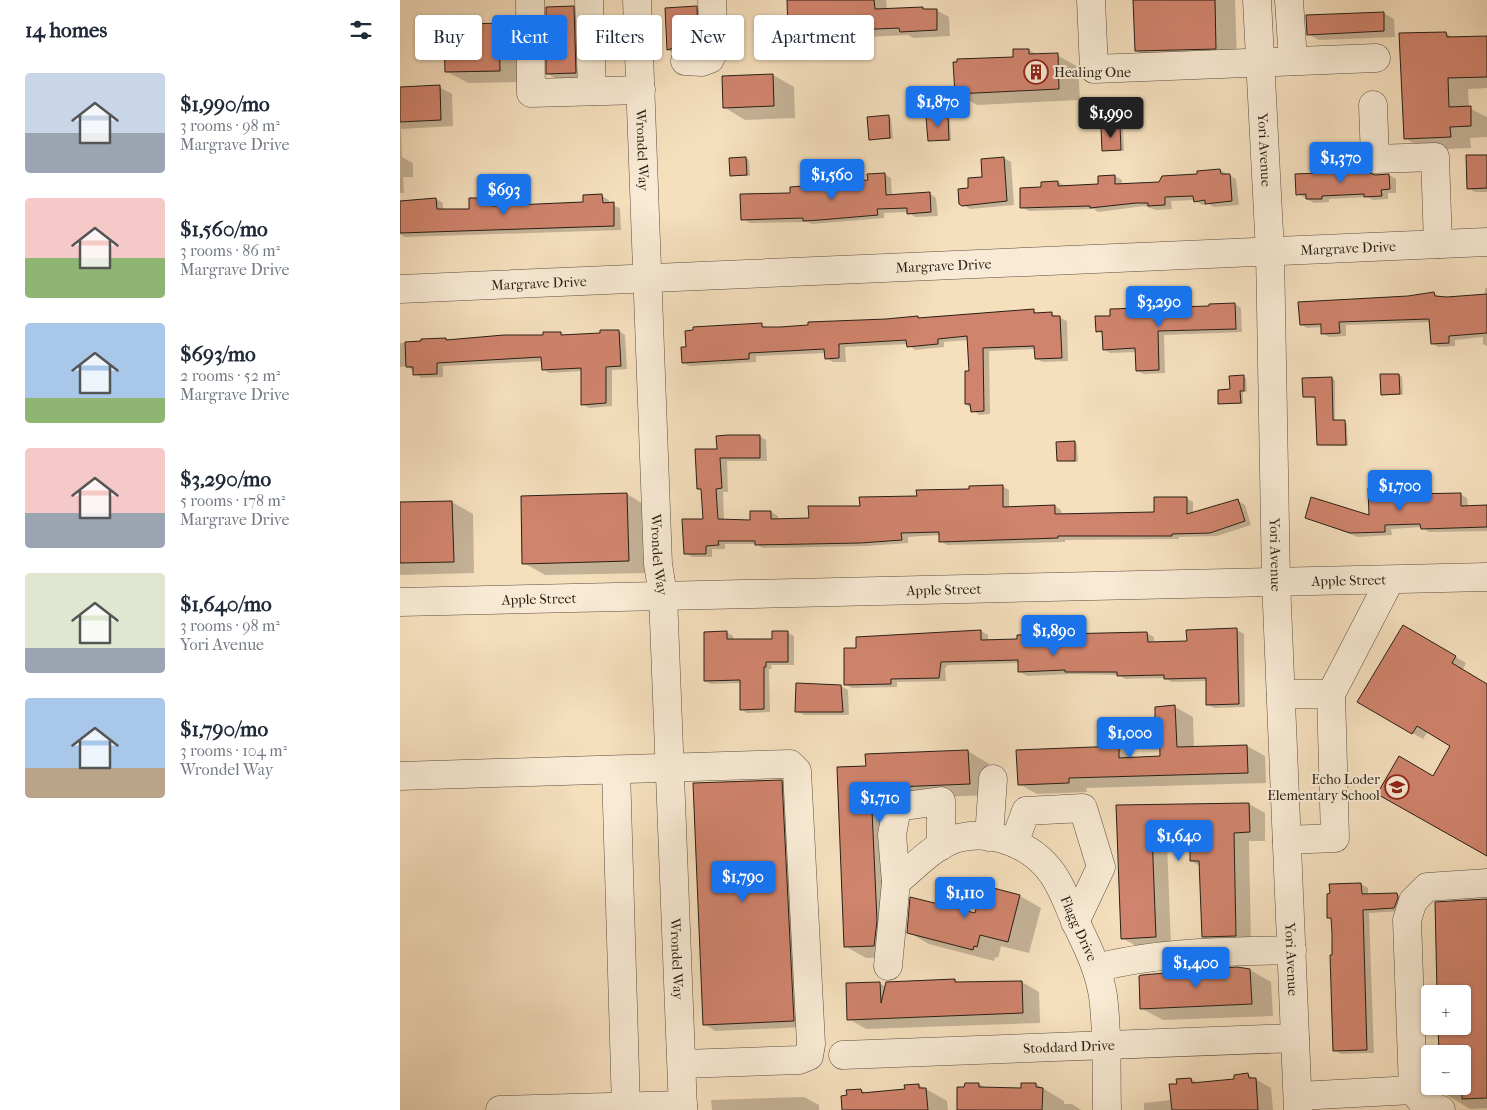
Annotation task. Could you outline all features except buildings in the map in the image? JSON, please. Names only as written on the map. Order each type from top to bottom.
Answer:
[{"type":"street","points":[[530,0],[531,93],[641,90]]},
{"type":"street","points":[[589,0],[592,91]]},
{"type":"street","name":"Wrondel Way","points":[[637,0],[642,180],[649,280],[658,564],[663,595],[683,1107]]},
{"type":"street","points":[[684,61],[702,62],[710,59],[714,51],[712,0]]},
{"type":"street","points":[[1091,0],[1094,69],[1376,58]]},
{"type":"street","name":"Yori Avenue","points":[[1257,0],[1270,252],[1276,581],[1298,1103]]},
{"type":"street","points":[[1289,0],[1292,61]]},
{"type":"street","points":[[1373,105],[1374,159],[1435,157],[1438,244]]},
{"type":"street","name":"Margrave Drive","points":[[400,289],[649,280],[1487,242]]},
{"type":"street","name":"Apple Street","points":[[400,602],[1487,577]]},
{"type":"street","points":[[1287,840],[1335,838],[1332,694],[1390,580]]},
{"type":"street","points":[[1281,694],[1332,694]]},
{"type":"street","points":[[400,776],[790,764],[797,771],[811,1034],[809,1056],[800,1060],[682,1064]]},
{"type":"street","points":[[616,770],[626,1107]]},
{"type":"street","points":[[993,779],[1002,840]]},
{"type":"street","points":[[888,966],[896,882],[892,835],[897,807],[941,801],[942,846]]},
{"type":"street","points":[[1002,840],[1026,811],[1083,808],[1101,867],[1076,922]]},
{"type":"street","points":[[896,882],[942,846],[958,838],[1002,840]]},
{"type":"street","name":"Flagg Drive","points":[[1002,840],[1039,859],[1053,874],[1096,968],[1103,996],[1107,1110]]},
{"type":"street","points":[[1441,1110],[1422,1102],[1413,1090],[1407,920],[1412,901],[1428,887],[1487,883]]},
{"type":"street","points":[[1096,968],[1136,959],[1185,953],[1292,950]]},
{"type":"street","name":"Stoddard Drive","points":[[843,1055],[1295,1038]]},
{"type":"street","points":[[1298,1103],[1413,1090]]},
{"type":"street","points":[[500,1110],[683,1107]]},
{"type":"place","name":"Healing One","points":[[1036,72]]},
{"type":"place","name":"Echo Loder Elementary School","points":[[1397,787]]}]
